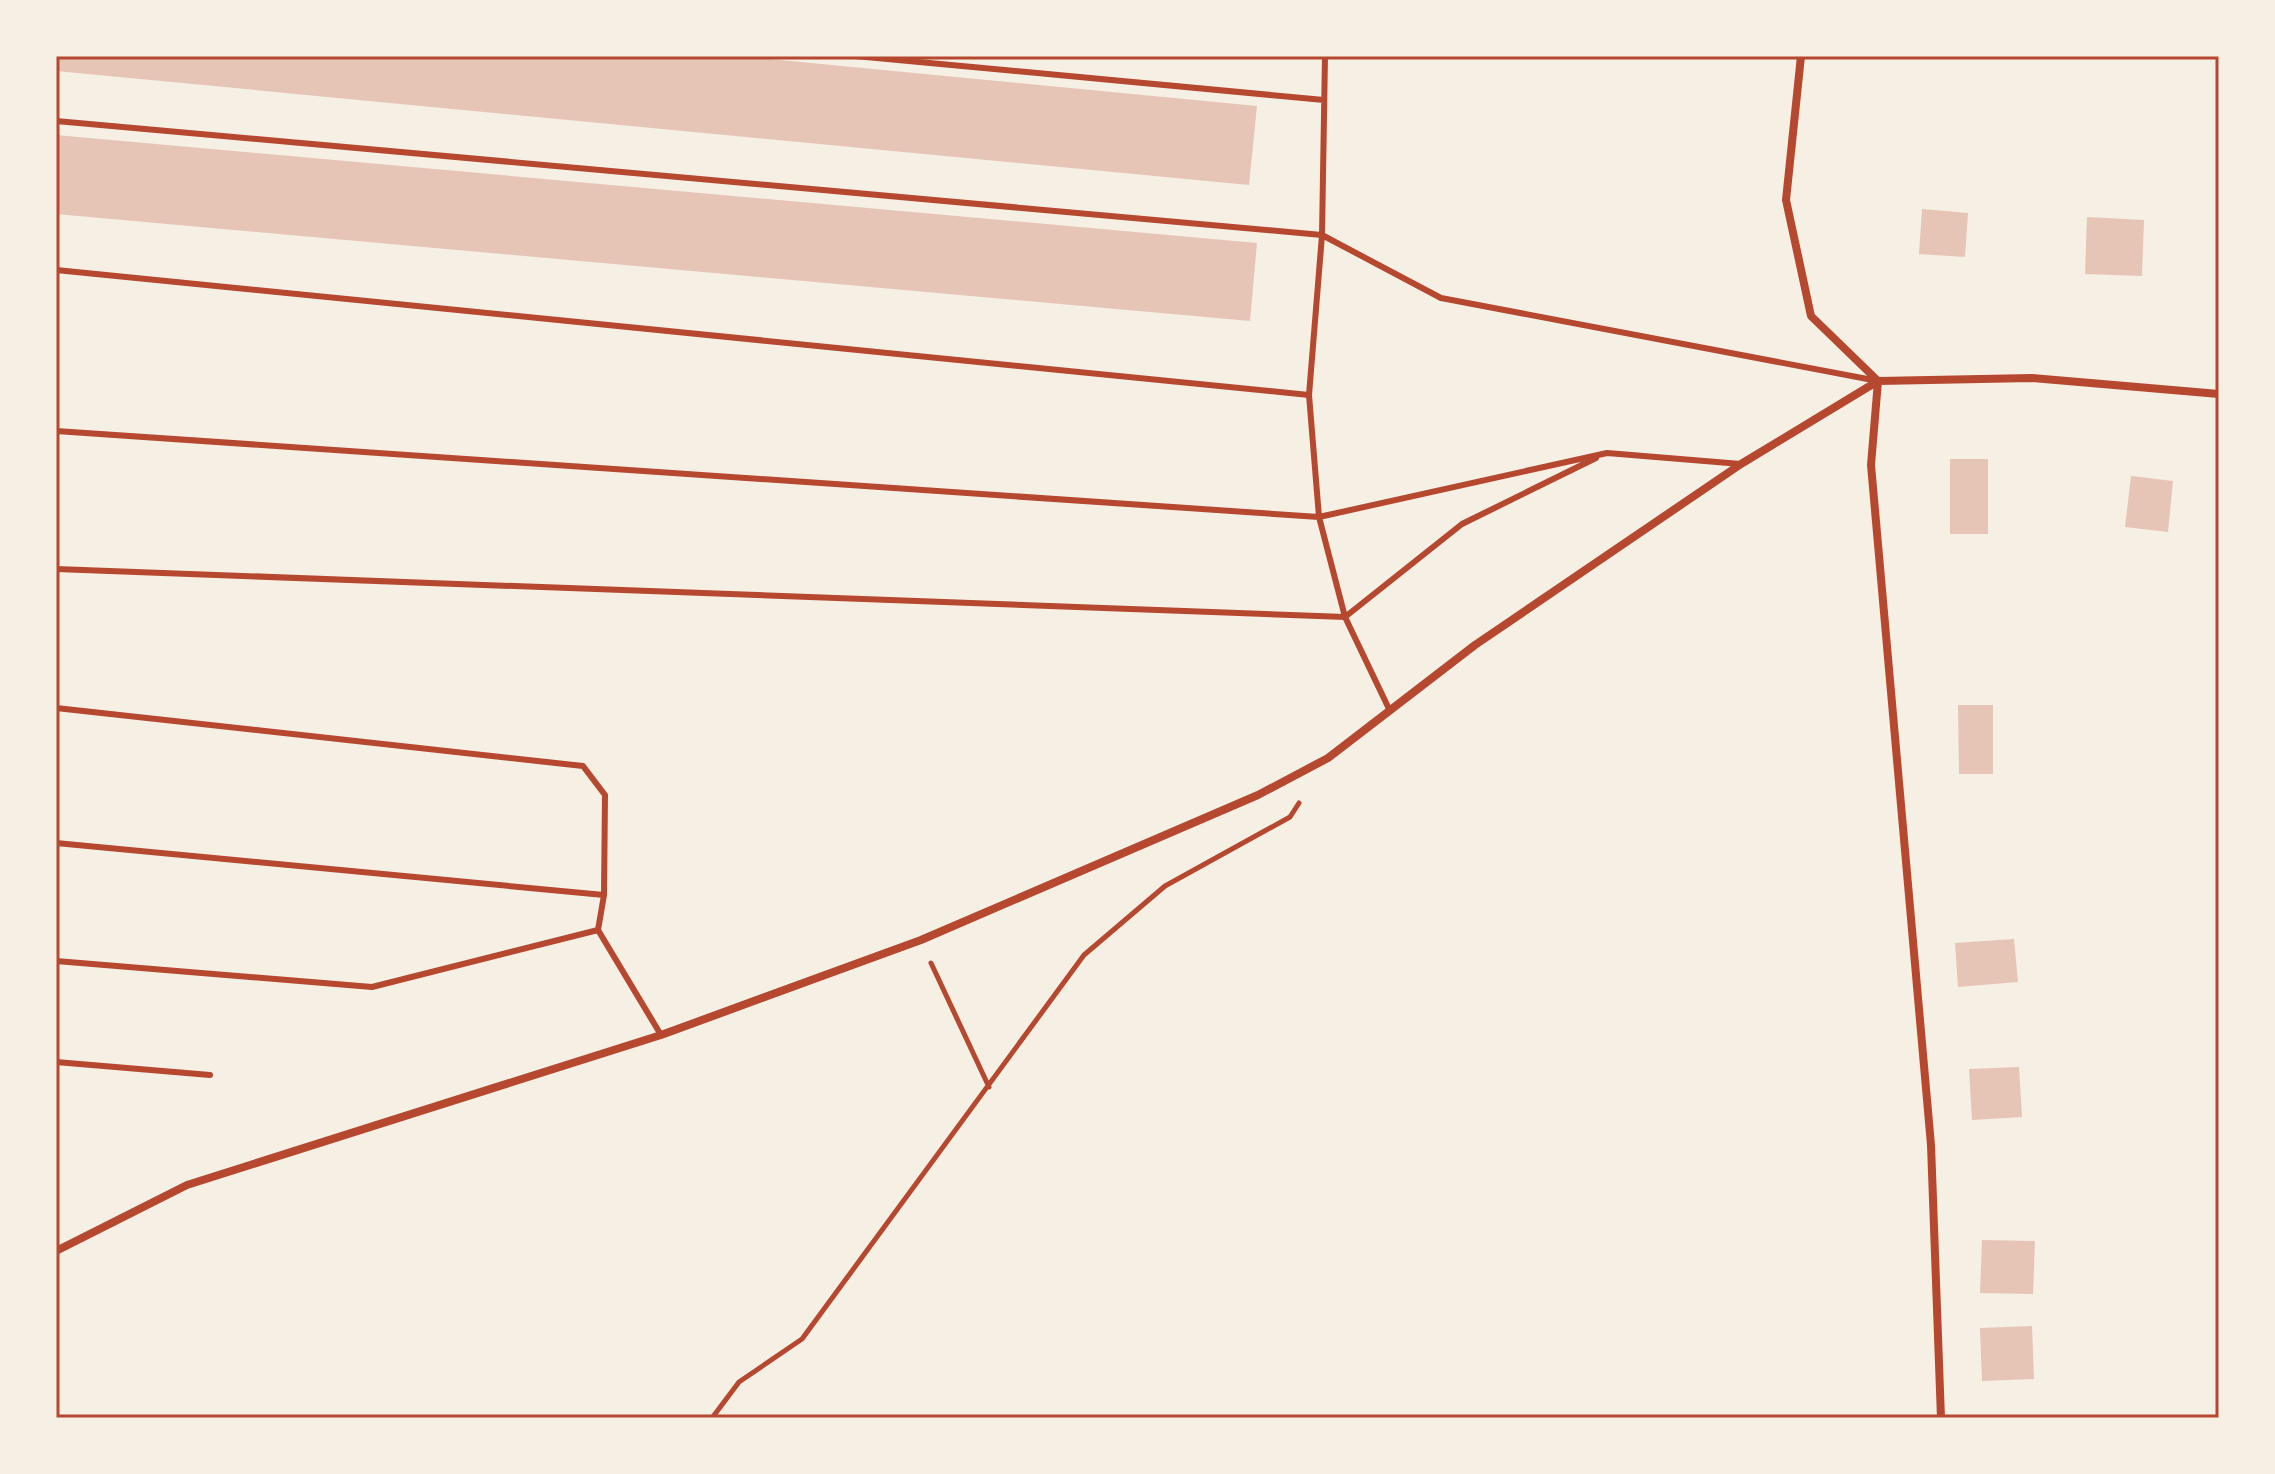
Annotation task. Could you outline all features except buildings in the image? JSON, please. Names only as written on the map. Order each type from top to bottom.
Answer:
[{"type":"street","points":[[1801,56],[1786,200],[1811,316],[1878,381]]},
{"type":"street","points":[[56,1251],[187,1185],[661,1035],[921,940],[1258,795],[1328,758],[1475,645],[1741,464],[1878,381],[2032,378],[2219,394]]},
{"type":"street","points":[[1878,381],[1871,465],[1931,1145],[1941,1418]]},
{"type":"lane","points":[[855,56],[1324,100]]},
{"type":"lane","points":[[1325,56],[1322,235],[1309,395],[1319,517],[1345,617],[1390,711]]},
{"type":"lane","points":[[56,121],[1322,235],[1441,298],[1878,381]]},
{"type":"lane","points":[[56,270],[1309,395]]},
{"type":"lane","points":[[56,431],[1319,517],[1607,453],[1741,464]]},
{"type":"lane","points":[[56,569],[1345,617],[1462,524],[1607,453]]},
{"type":"lane","points":[[56,708],[583,766],[605,795],[604,895],[598,930],[661,1035]]},
{"type":"lane","points":[[56,843],[604,895]]},
{"type":"lane","points":[[56,961],[372,987],[598,930]]},
{"type":"lane","points":[[56,1062],[210,1075]]},
{"type":"path","points":[[712,1418],[739,1382],[802,1339],[1084,955],[1165,886],[1290,817],[1328,758]]},
{"type":"path","points":[[921,940],[989,1087]]}]
